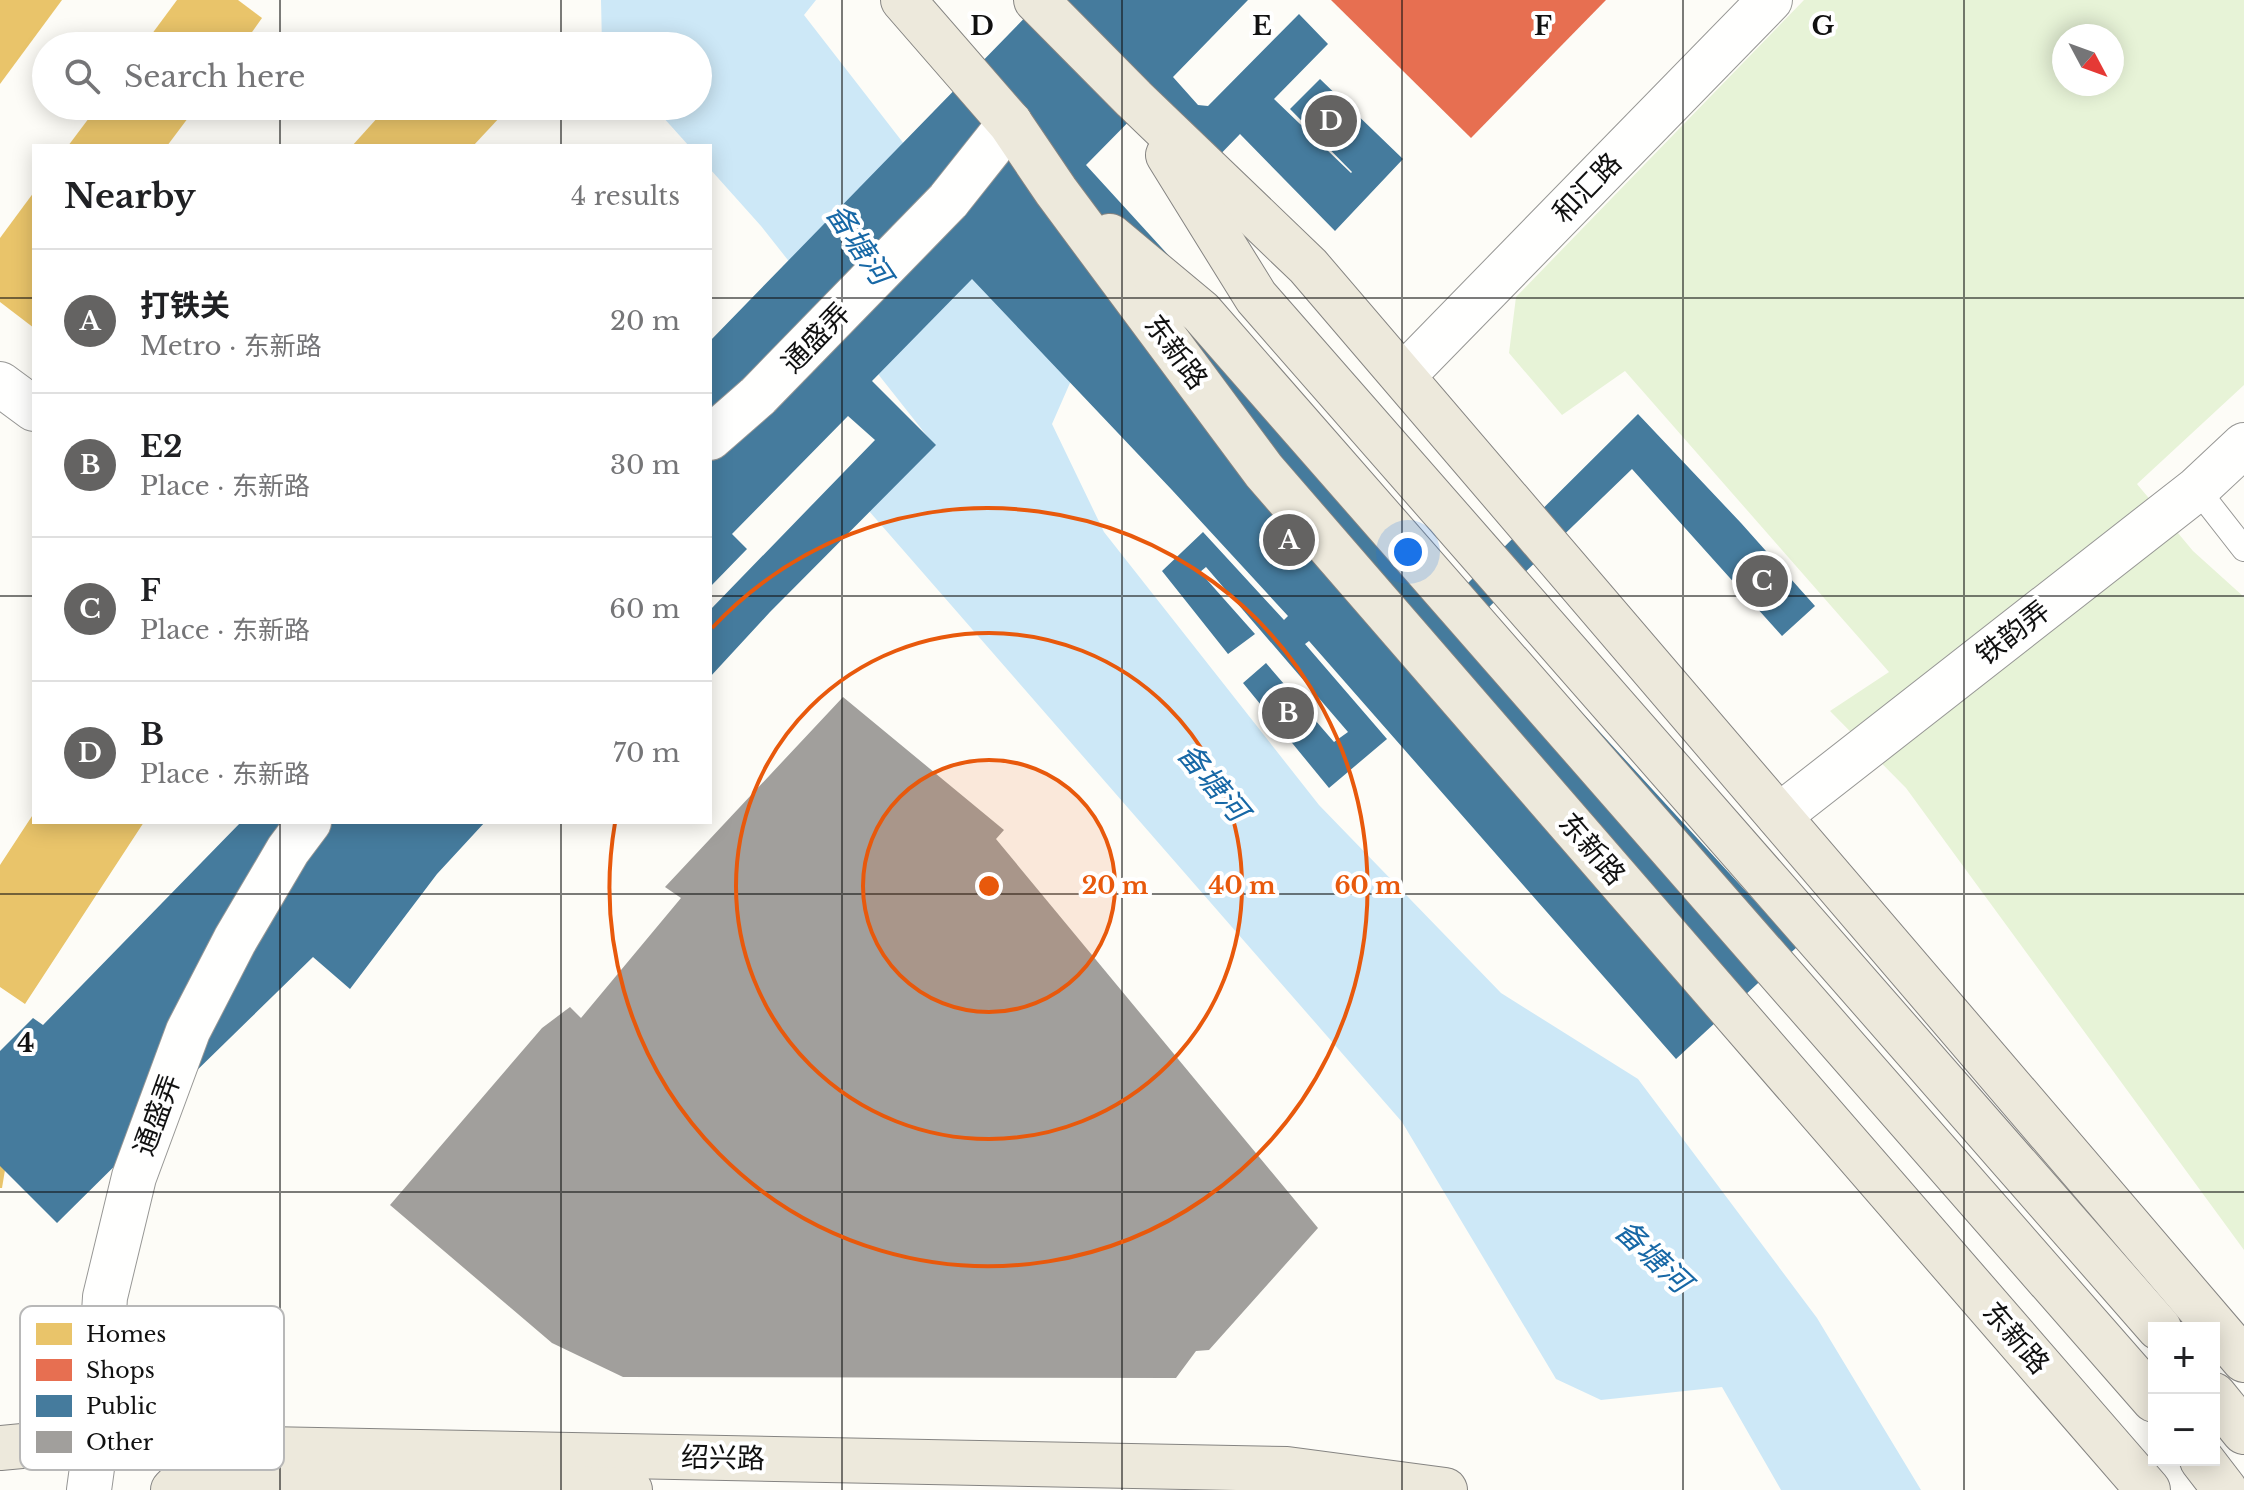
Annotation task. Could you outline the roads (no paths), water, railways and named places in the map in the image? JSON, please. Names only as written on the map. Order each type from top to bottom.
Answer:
[{"type":"main road","name":"东新路","points":[[903,0],[1010,123],[1056,191],[1264,471],[2148,1490]]},
{"type":"main road","points":[[1036,0],[1308,266],[2244,1360]]},
{"type":"main road","points":[[1134,99],[1256,297],[2154,1322]]},
{"type":"main road","name":"东新路","points":[[1056,191],[1201,312],[2149,1394]]},
{"type":"main road","points":[[2220,1402],[2244,1432]]},
{"type":"main road","name":"绍兴路","points":[[0,1448],[20,1446]]},
{"type":"main road","name":"绍兴路","points":[[284,1449],[1287,1469],[1445,1490]]},
{"type":"main road","points":[[2207,1466],[2225,1490]]},
{"type":"main road","points":[[173,1490],[184,1479],[630,1490]]},
{"type":"street","name":"和汇路","points":[[1403,376],[1770,0]]},
{"type":"street","name":"通盛弄","points":[[712,436],[758,396],[948,201],[1010,123]]},
{"type":"street","points":[[0,384],[32,408]]},
{"type":"street","name":"铁韵弄","points":[[1779,816],[2197,489],[2244,445]]},
{"type":"street","name":"通盛弄","points":[[104,1306],[134,1177],[188,1031],[243,927],[288,850],[308,824]]},
{"type":"street","name":"通盛弄","points":[[89,1490],[92,1470]]},
{"type":"lane","points":[[2197,489],[2244,549]]},
{"type":"water","name":"备塘河","points":[[601,0],[816,0],[804,15],[1077,367],[1052,424],[1104,532],[1319,805],[1501,993],[1638,1079],[1817,1318],[1921,1490],[1781,1490],[1722,1387],[1601,1400],[1556,1379],[1402,1122],[869,511],[931,441],[761,226],[712,171],[712,144],[687,144],[666,120],[712,120],[712,32],[602,32]]},
{"type":"place","name":"B","points":[[1331,121]]},
{"type":"place","name":"打铁关","points":[[1289,540]]},
{"type":"place","name":"F","points":[[1762,581]]},
{"type":"place","name":"E2","points":[[1288,713]]}]
